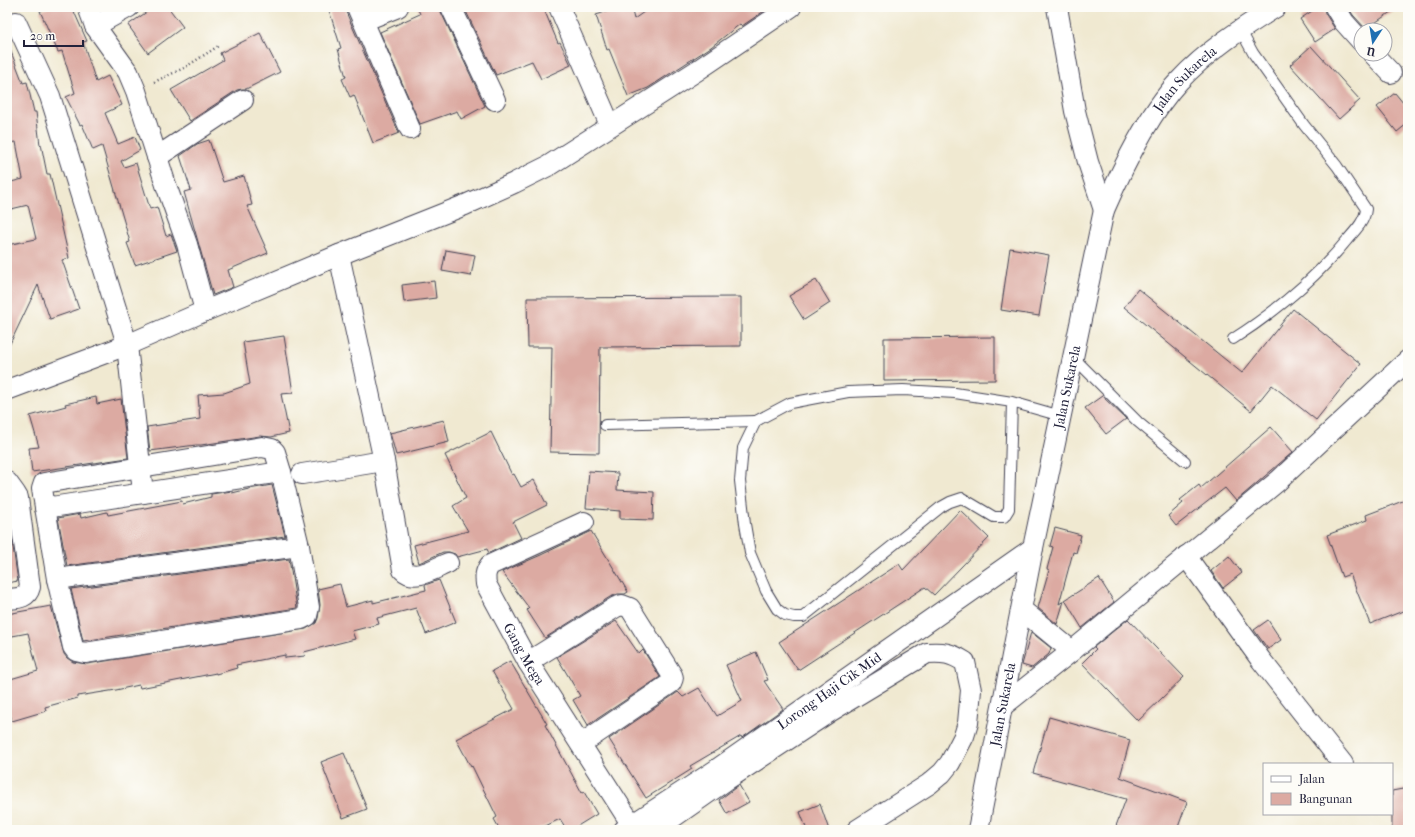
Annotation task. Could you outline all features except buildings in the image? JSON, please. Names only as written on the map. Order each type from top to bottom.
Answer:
[{"type":"street","points":[[88,7],[95,26],[128,72],[136,91],[166,185],[188,244],[205,311]]},
{"type":"street","points":[[95,26],[129,7]]},
{"type":"street","points":[[398,7],[360,14],[410,130]]},
{"type":"street","points":[[451,7],[495,100]]},
{"type":"street","points":[[559,7],[610,125]]},
{"type":"street","points":[[7,390],[127,345],[205,311],[514,183],[548,166],[698,70],[791,7]]},
{"type":"street","points":[[1057,7],[1075,111],[1088,162],[1104,210]]},
{"type":"street","name":"Jalan Sukarela","points":[[978,830],[1004,705],[1033,548],[1104,210],[1118,178],[1160,104],[1178,82],[1197,63],[1240,29],[1276,7]]},
{"type":"street","points":[[1335,7],[1344,22],[1353,32]]},
{"type":"street","points":[[16,22],[50,96],[127,345],[143,493]]},
{"type":"street","points":[[1381,62],[1391,73]]},
{"type":"street","points":[[157,157],[243,100]]},
{"type":"street","points":[[339,255],[384,461],[403,570],[410,575],[416,575],[448,563]]},
{"type":"street","points":[[1004,705],[1072,651],[1278,480],[1408,360]]},
{"type":"street","points":[[266,447],[272,449],[275,452],[281,472],[299,546],[309,607],[307,616],[301,619],[85,653],[76,651],[73,647],[57,579],[44,508],[42,489],[44,483],[139,467],[266,447]]},
{"type":"street","points":[[302,474],[384,461]]},
{"type":"street","points":[[44,508],[281,472]]},
{"type":"street","points":[[7,482],[18,498],[30,587],[27,594],[22,598],[7,599]]},
{"type":"street","name":"Gang Mega","points":[[584,522],[496,562],[490,566],[486,573],[486,584],[528,662],[580,744],[628,827]]},
{"type":"street","points":[[57,579],[299,546]]},
{"type":"street","name":"Lorong Haji Cik Mid","points":[[628,827],[713,772],[1033,548]]},
{"type":"street","points":[[1186,556],[1261,660],[1342,763]]},
{"type":"street","points":[[528,662],[616,607],[622,605],[630,608],[673,678],[671,683],[580,744]]},
{"type":"street","points":[[1022,610],[1072,651]]},
{"type":"street","points":[[655,830],[725,781],[831,711],[927,653],[940,652],[952,654],[965,662],[971,690],[968,723],[964,736],[950,763],[942,773],[929,784],[857,830]]},
{"type":"street","points":[[964,736],[996,742]]},
{"type":"lane","points":[[1233,339],[1255,325],[1298,290],[1331,260],[1363,219],[1366,209],[1337,166],[1304,125],[1253,53],[1240,29]]},
{"type":"lane","points":[[1074,358],[1138,422],[1185,461]]},
{"type":"lane","points":[[606,425],[756,421],[790,403],[848,392],[903,390],[955,393],[1012,402],[1061,416]]},
{"type":"lane","points":[[756,421],[743,448],[740,481],[744,524],[750,553],[766,591],[777,610],[785,615],[803,617],[941,507],[950,502],[962,498],[994,517],[1004,516],[1009,509],[1012,402]]},
{"type":"path","points":[[136,91],[184,68],[220,45]]}]
